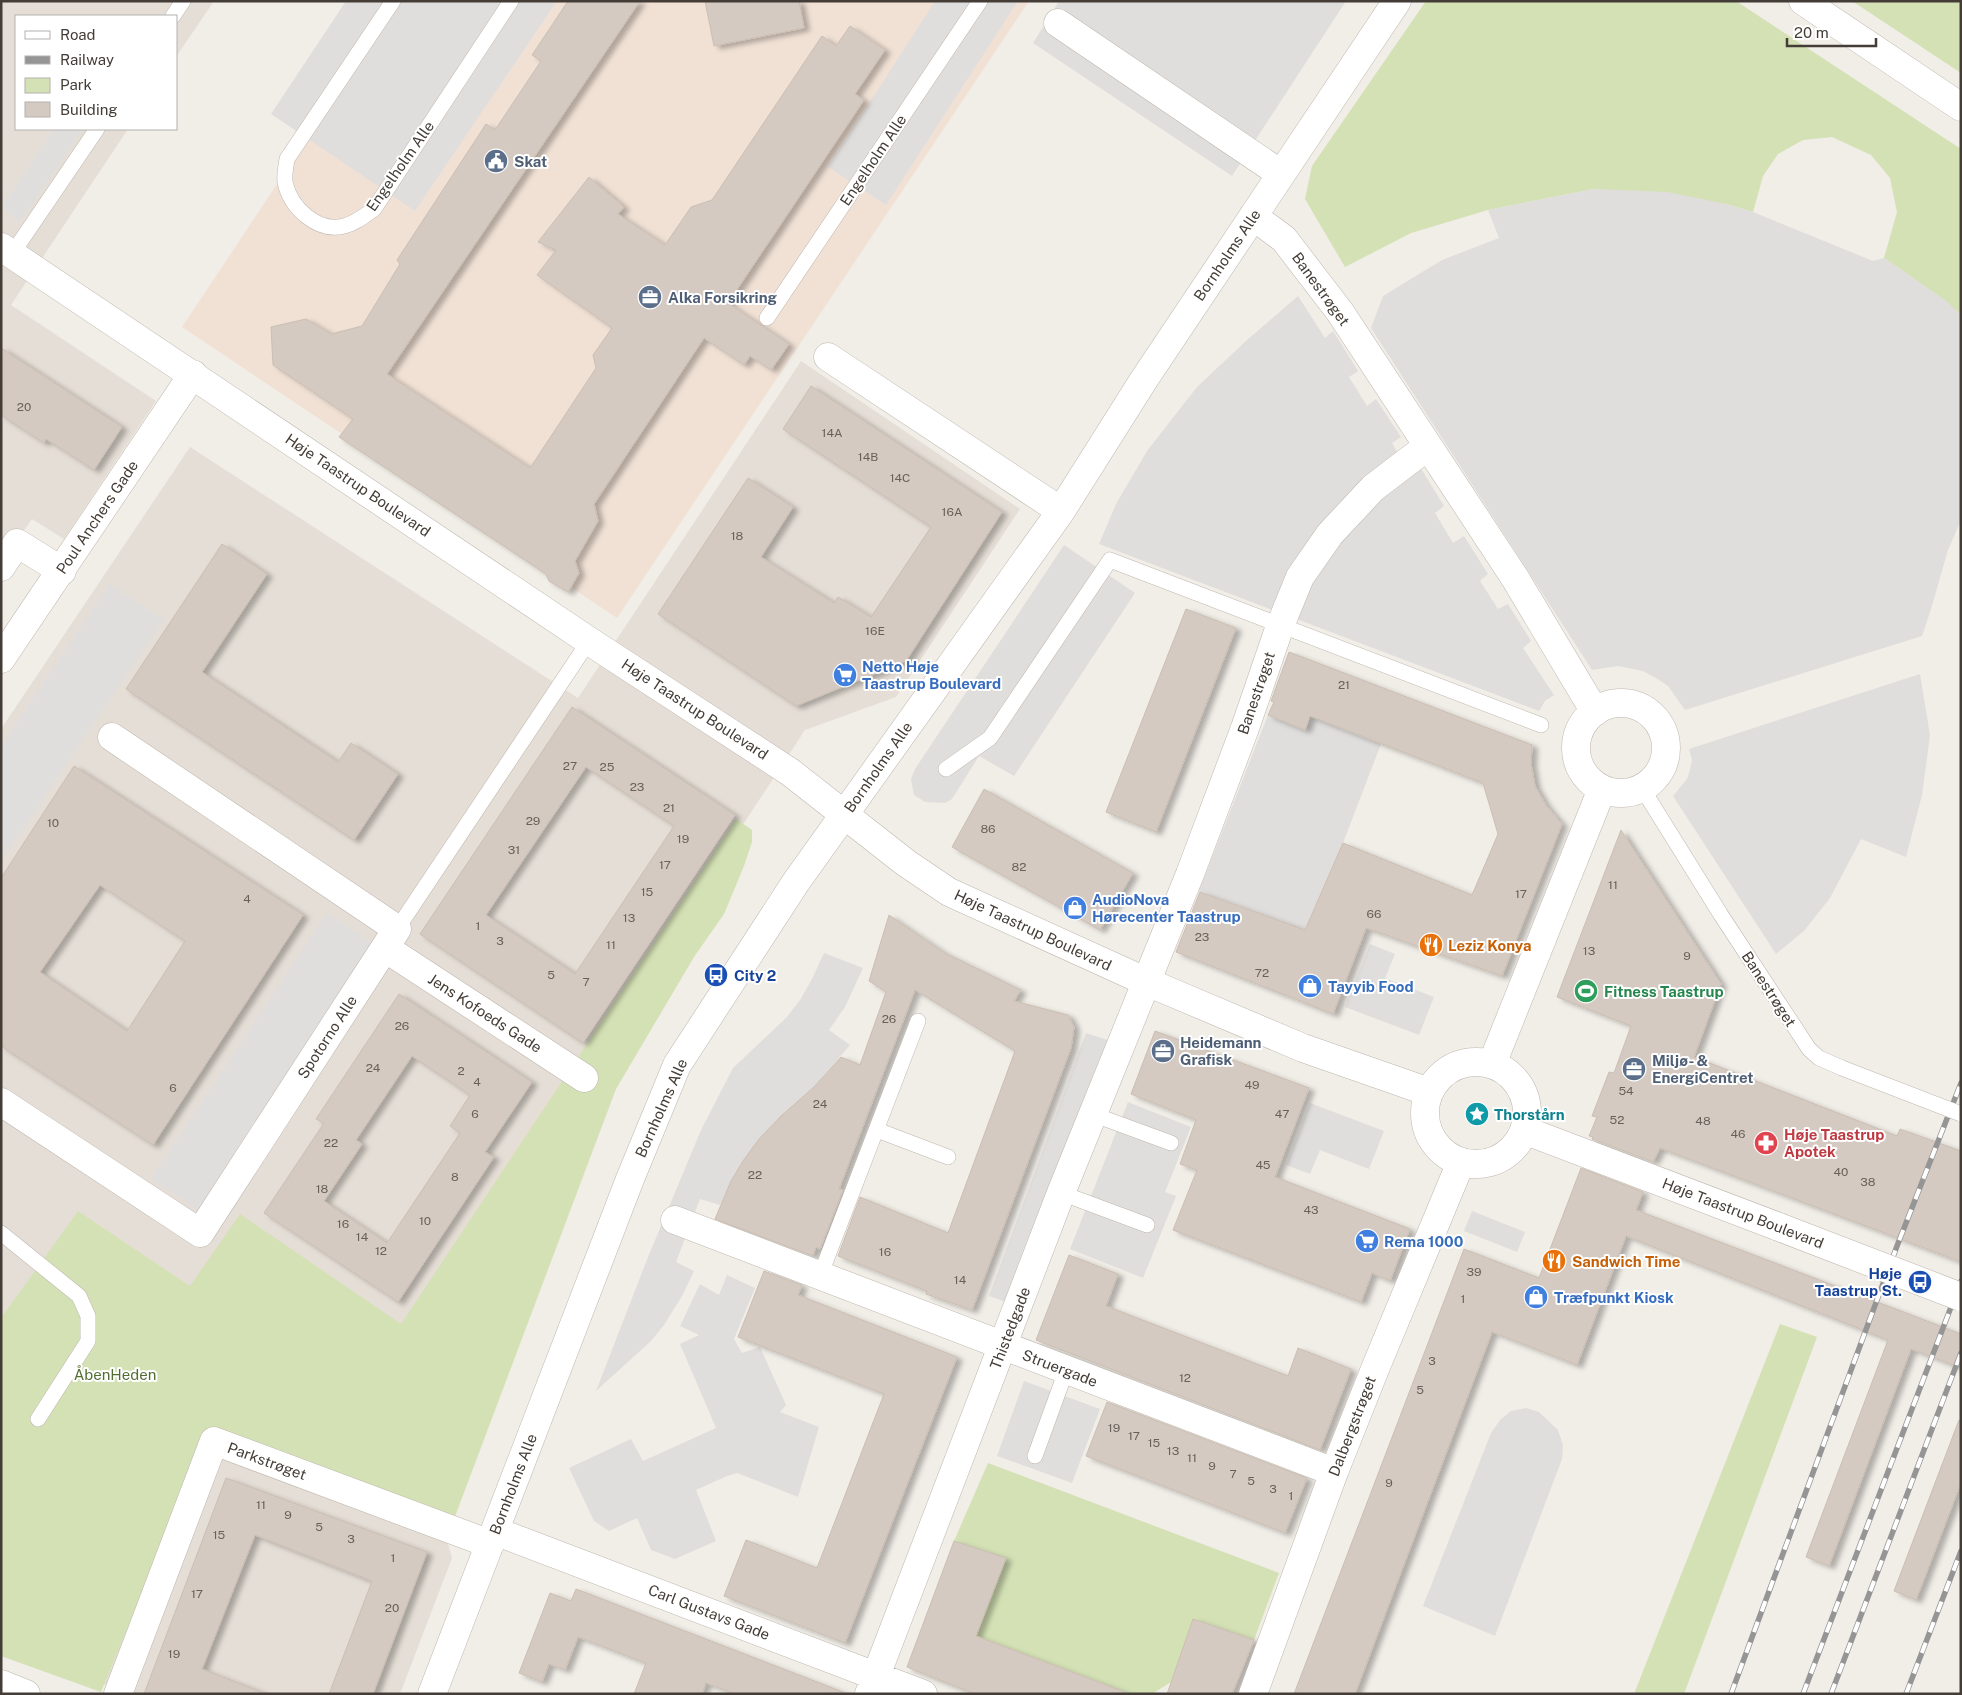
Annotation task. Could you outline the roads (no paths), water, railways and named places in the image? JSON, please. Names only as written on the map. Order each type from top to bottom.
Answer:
[{"type":"street","name":"Bornholms Alle","points":[[432,1694],[627,1188],[677,1065],[785,898],[1061,511],[1143,381],[1397,1]]},
{"type":"street","points":[[1804,1],[1961,107]]},
{"type":"street","points":[[1058,23],[1281,174]]},
{"type":"street","name":"Banestrøget","points":[[1254,216],[1284,239],[1329,298],[1515,578],[1595,712]]},
{"type":"street","name":"Høje Taastrup Boulevard","points":[[7,251],[589,641],[790,772],[906,863],[950,892],[1147,982],[1303,1048],[1429,1092]]},
{"type":"street","points":[[828,357],[1061,511]]},
{"type":"street","name":"Poul Anchers Gade","points":[[1,659],[193,374]]},
{"type":"street","name":"Banestrøget","points":[[1147,982],[1231,764],[1280,626],[1300,577],[1330,534],[1373,488],[1428,446]]},
{"type":"street","points":[[1,567],[17,543],[62,571]]},
{"type":"street","points":[[1613,704],[1632,704],[1643,708],[1660,725],[1665,736],[1665,760],[1656,776],[1642,788],[1629,793],[1615,793],[1602,789],[1591,782],[1582,771],[1577,758],[1576,745],[1579,732],[1585,721],[1595,712],[1613,704]]},
{"type":"street","points":[[112,737],[391,939]]},
{"type":"street","points":[[1492,1064],[1602,789]]},
{"type":"street","name":"Jens Kofoeds Gade","points":[[391,939],[584,1078]]},
{"type":"street","name":"Spotorno Alle","points":[[1,1102],[200,1233],[391,939]]},
{"type":"street","name":"Thistedgade","points":[[872,1685],[1061,1192],[1147,982]]},
{"type":"street","points":[[1467,1062],[1492,1064],[1506,1072],[1518,1083],[1525,1098],[1527,1114],[1524,1130],[1516,1144],[1492,1162],[1476,1164],[1461,1162],[1446,1155],[1433,1142],[1426,1126],[1424,1108],[1429,1092],[1445,1072],[1455,1066],[1467,1062]]},
{"type":"street","name":"Høje Taastrup Boulevard","points":[[1524,1130],[1961,1297]]},
{"type":"street","name":"Dalbergstrøget","points":[[1253,1694],[1334,1472],[1461,1162]]},
{"type":"street","name":"Struergade","points":[[675,1220],[1334,1472]]},
{"type":"street","name":"Parkstrøget","points":[[118,1694],[214,1441],[492,1538]]},
{"type":"street","name":"Carl Gustavs Gade","points":[[492,1538],[872,1685],[923,1694]]},
{"type":"street","points":[[1,1684],[26,1694]]},
{"type":"lane","points":[[174,15],[183,1]]},
{"type":"lane","name":"Engelholm Alle","points":[[393,1],[287,159],[284,180],[290,198],[311,220],[325,226],[342,227],[358,222],[374,209],[511,1]]},
{"type":"lane","name":"Engelholm Alle","points":[[767,318],[980,1]]},
{"type":"lane","points":[[7,251],[96,130]]},
{"type":"lane","points":[[946,769],[990,738],[1110,560],[1541,725]]},
{"type":"lane","points":[[391,939],[589,641]]},
{"type":"lane","name":"Banestrøget","points":[[1642,788],[1731,931],[1809,1049],[1819,1058],[1842,1068],[1961,1114]]},
{"type":"lane","points":[[820,1276],[918,1021]]},
{"type":"lane","points":[[1092,1114],[1171,1143]]},
{"type":"lane","points":[[877,1130],[948,1157]]},
{"type":"lane","points":[[1061,1192],[1146,1225]]},
{"type":"lane","points":[[1,1233],[79,1296],[88,1316],[88,1341],[38,1419]]},
{"type":"lane","points":[[1035,1456],[1066,1371]]},
{"type":"railway","points":[[1731,1694],[1897,1246],[1961,1083]]},
{"type":"railway","points":[[1803,1694],[1961,1281]]},
{"type":"railway","points":[[1831,1694],[1961,1353]]},
{"type":"railway","points":[[1906,1694],[1961,1551]]},
{"type":"place","name":"Skat","points":[[496,161]]},
{"type":"place","name":"Alka Forsikring","points":[[650,297]]},
{"type":"place","name":"Netto Høje Taastrup Boulevard","points":[[845,675]]},
{"type":"place","name":"AudioNova Hørecenter Taastrup","points":[[1075,908]]},
{"type":"place","name":"Leziz Konya","points":[[1431,945]]},
{"type":"place","name":"City 2","points":[[716,975]]},
{"type":"place","name":"Tayyib Food","points":[[1310,986]]},
{"type":"place","name":"Fitness Taastrup","points":[[1586,991]]},
{"type":"place","name":"Heidemann Grafisk","points":[[1163,1051]]},
{"type":"place","name":"Miljø- & EnergiCentret","points":[[1634,1069]]},
{"type":"place","name":"Thorstårn","points":[[1477,1114]]},
{"type":"place","name":"Høje Taastrup Apotek","points":[[1766,1143]]},
{"type":"place","name":"Rema 1000","points":[[1367,1241]]},
{"type":"place","name":"Sandwich Time","points":[[1554,1261]]},
{"type":"place","name":"Høje Taastrup St.","points":[[1920,1282]]},
{"type":"place","name":"Træfpunkt Kiosk","points":[[1536,1297]]},
{"type":"park label","name":"ÅbenHeden","points":[[115,1374]]}]
